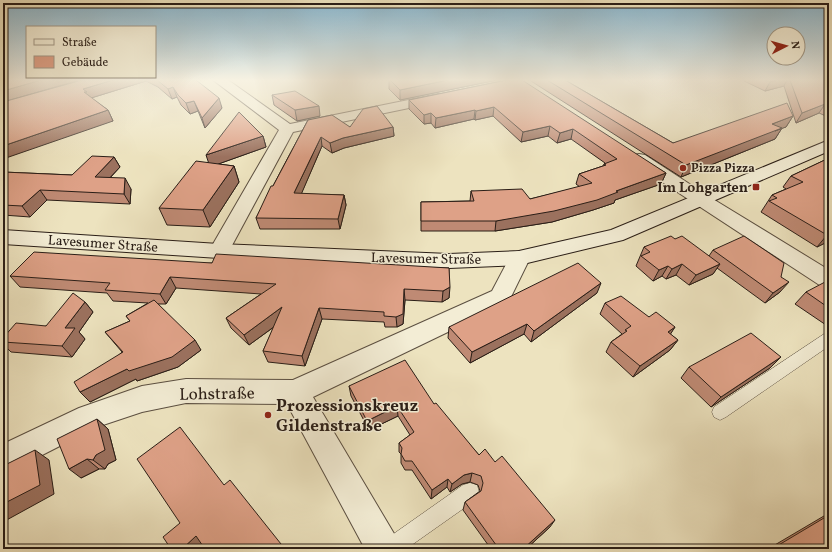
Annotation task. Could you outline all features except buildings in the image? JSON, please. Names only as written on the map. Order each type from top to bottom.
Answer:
[{"type":"street","points":[[255,106],[287,128],[396,106]]},
{"type":"street","points":[[219,251],[287,128]]},
{"type":"street","name":"Lavesumer Straße","points":[[3,237],[219,251],[449,261],[518,258],[616,235],[829,146]]},
{"type":"street","points":[[626,150],[701,200],[829,280]]},
{"type":"street","name":"Lohstraße","points":[[3,460],[88,417],[142,399],[186,391],[295,392],[500,297],[518,258]]},
{"type":"street","points":[[295,392],[384,549]]},
{"type":"lane","points":[[720,412],[829,338]]},
{"type":"lane","points":[[389,549],[470,492]]},
{"type":"place","name":"Pizza Pizza","points":[[683,168]]},
{"type":"place","name":"Im Lohgarten","points":[[756,187]]},
{"type":"place","name":"Prozessionskreuz Gildenstraße","points":[[268,415]]}]
